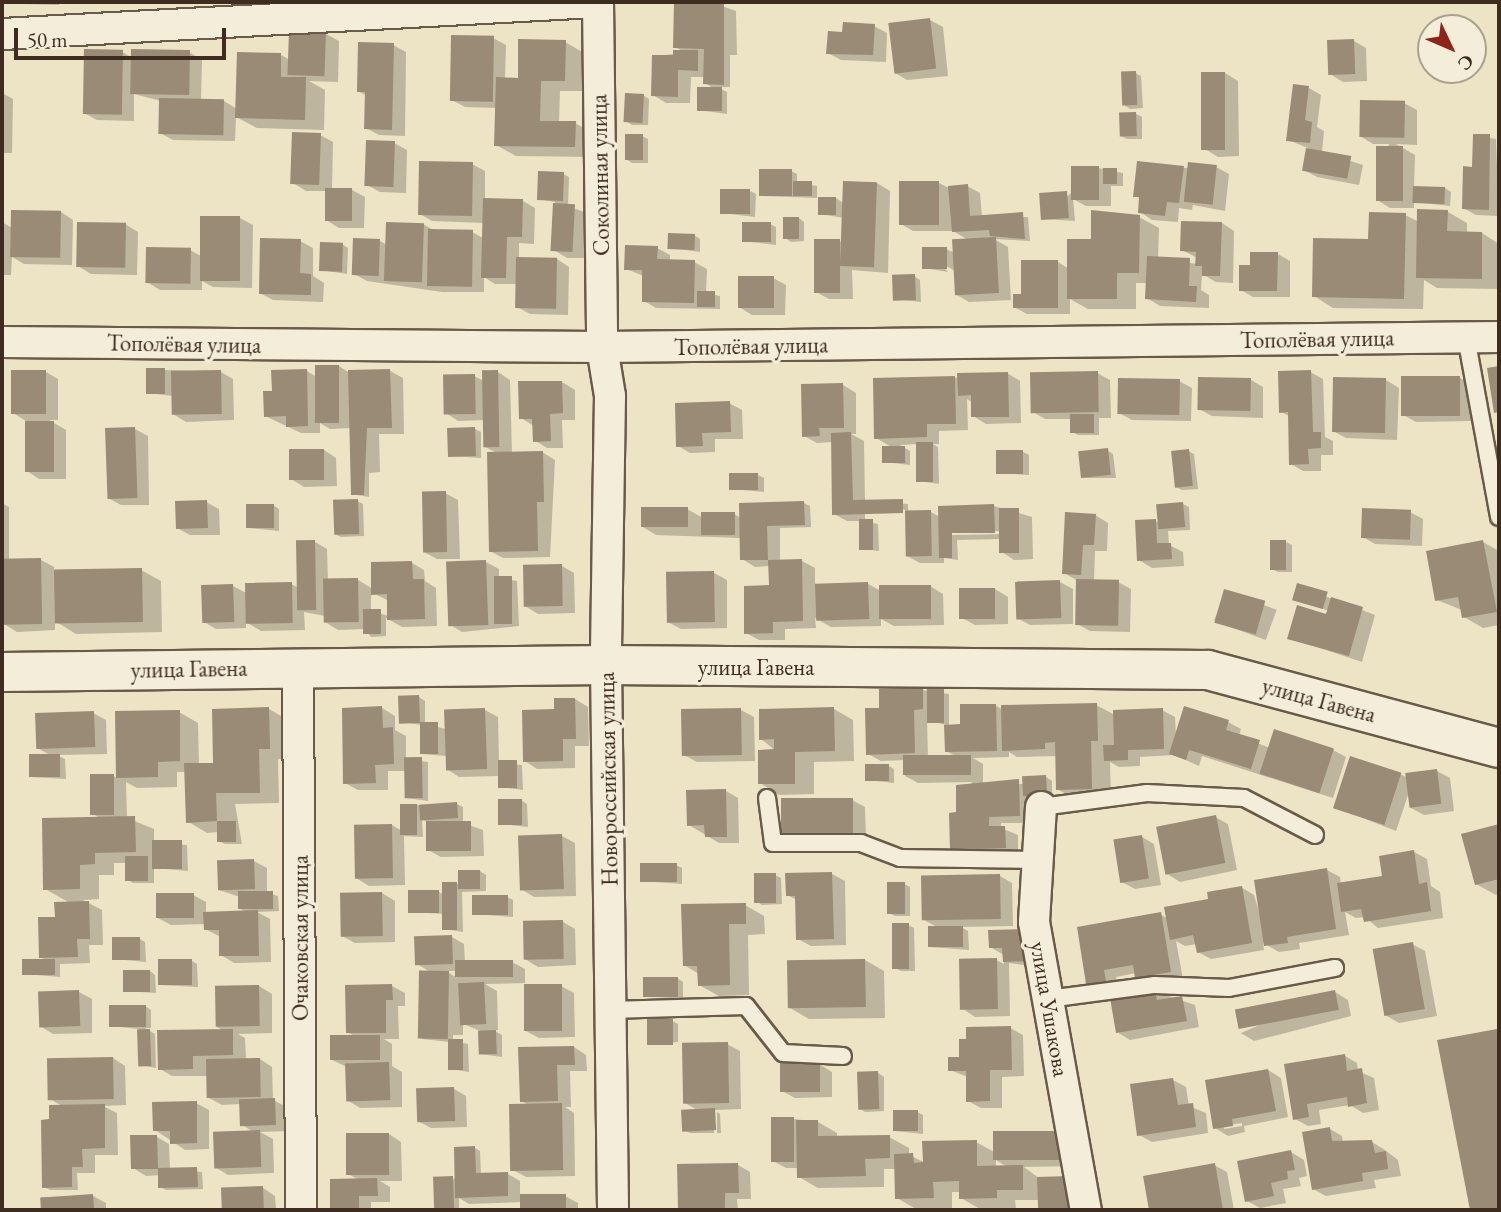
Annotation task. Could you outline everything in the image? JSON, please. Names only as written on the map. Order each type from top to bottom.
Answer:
[{"type":"street","points":[[2,34],[596,2]]},
{"type":"street","name":"Соколиная улица","points":[[596,2],[602,347]]},
{"type":"street","name":"Тополёвая улица","points":[[2,342],[602,347],[1499,337]]},
{"type":"street","name":"Новороссийская улица","points":[[602,347],[610,396],[607,666],[613,1210]]},
{"type":"street","name":"улица Гавена","points":[[2,672],[607,666],[1208,670],[1499,748]]},
{"type":"street","name":"Очаковская улица","points":[[298,667],[301,1210]]},
{"type":"street","name":"улица Ушакова","points":[[1041,807],[1034,922],[1086,1210]]},
{"type":"lane","points":[[1466,337],[1499,517]]},
{"type":"lane","points":[[1041,807],[1147,793],[1244,798],[1314,835]]},
{"type":"lane","points":[[767,798],[773,844],[862,843],[900,858],[1038,860]]},
{"type":"lane","points":[[1048,999],[1155,985],[1229,988],[1335,968]]},
{"type":"lane","points":[[610,1010],[746,1006],[783,1053],[843,1056]]},
{"type":"building","points":[[674,2],[724,2],[724,85],[703,84],[704,49],[673,48]]},
{"type":"building","points":[[930,18],[936,69],[895,74],[888,23]]},
{"type":"building","points":[[843,22],[875,24],[873,55],[826,54],[828,31],[842,32]]},
{"type":"building","points":[[289,31],[326,32],[324,76],[287,75]]},
{"type":"building","points":[[451,35],[494,36],[493,102],[450,101]]},
{"type":"building","points":[[518,39],[566,40],[565,81],[541,81],[540,121],[576,121],[575,147],[494,146],[496,77],[518,78]]},
{"type":"building","points":[[1354,39],[1355,74],[1328,75],[1327,40]]},
{"type":"building","points":[[358,42],[394,43],[392,130],[364,129],[365,92],[357,92]]},
{"type":"building","points":[[84,49],[123,50],[122,115],[83,114]]},
{"type":"building","points":[[131,49],[190,50],[189,95],[130,94]]},
{"type":"building","points":[[673,50],[698,50],[698,71],[678,70],[678,97],[651,96],[652,55],[673,55]]},
{"type":"building","points":[[237,52],[281,53],[281,77],[306,77],[305,120],[235,118]]},
{"type":"building","points":[[1136,71],[1137,105],[1122,106],[1121,72]]},
{"type":"building","points":[[1201,72],[1225,72],[1225,150],[1201,150]]},
{"type":"building","points":[[1293,84],[1309,86],[1305,120],[1312,122],[1310,143],[1286,141]]},
{"type":"building","points":[[697,87],[722,87],[722,111],[697,111]]},
{"type":"building","points":[[625,93],[644,94],[642,123],[623,122]]},
{"type":"building","points":[[159,98],[224,99],[223,135],[158,134]]},
{"type":"building","points":[[1360,100],[1405,101],[1404,138],[1359,137]]},
{"type":"building","points":[[1136,112],[1137,136],[1120,137],[1119,113]]},
{"type":"building","points":[[292,132],[321,133],[319,185],[290,184]]},
{"type":"building","points":[[625,134],[643,134],[643,160],[625,160]]},
{"type":"building","points":[[1473,134],[1490,134],[1489,210],[1462,209],[1463,166],[1472,167]]},
{"type":"building","points":[[366,140],[395,141],[393,187],[364,186]]},
{"type":"building","points":[[1376,146],[1403,146],[1403,201],[1376,201]]},
{"type":"building","points":[[1306,148],[1351,156],[1347,179],[1302,171]]},
{"type":"building","points":[[419,161],[473,162],[472,216],[418,215]]},
{"type":"building","points":[[1137,161],[1184,166],[1179,203],[1167,202],[1165,216],[1138,213],[1139,197],[1133,197]]},
{"type":"building","points":[[1188,162],[1217,165],[1213,205],[1184,202]]},
{"type":"building","points":[[1071,166],[1099,166],[1099,200],[1071,200]]},
{"type":"building","points":[[1103,168],[1117,168],[1117,184],[1103,184]]},
{"type":"building","points":[[759,169],[792,169],[792,196],[759,196]]},
{"type":"building","points":[[538,171],[564,172],[563,201],[537,200]]},
{"type":"building","points":[[793,181],[812,181],[812,196],[793,196]]},
{"type":"building","points":[[843,181],[877,182],[874,267],[840,266]]},
{"type":"building","points":[[899,181],[939,181],[939,225],[899,225]]},
{"type":"building","points":[[968,184],[970,216],[1023,212],[1025,239],[990,236],[989,230],[952,232],[948,186]]},
{"type":"building","points":[[1413,186],[1445,187],[1444,204],[1412,203]]},
{"type":"building","points":[[325,188],[352,188],[352,221],[325,221]]},
{"type":"building","points":[[720,189],[750,189],[750,214],[720,214]]},
{"type":"building","points":[[1067,191],[1069,218],[1041,220],[1039,193]]},
{"type":"building","points":[[818,197],[836,197],[836,215],[818,215]]},
{"type":"building","points":[[483,198],[523,199],[522,237],[507,237],[506,278],[481,278]]},
{"type":"building","points":[[553,203],[575,204],[572,252],[550,251]]},
{"type":"building","points":[[1417,209],[1448,210],[1447,231],[1482,232],[1482,279],[1416,278]]},
{"type":"building","points":[[11,210],[61,211],[60,258],[10,257]]},
{"type":"building","points":[[1091,210],[1140,215],[1139,273],[1117,273],[1117,299],[1067,299],[1067,239],[1091,239]]},
{"type":"building","points":[[1369,212],[1406,213],[1404,299],[1312,297],[1313,238],[1368,239]]},
{"type":"building","points":[[200,216],[240,216],[240,281],[200,281]]},
{"type":"building","points":[[783,217],[799,217],[799,239],[783,239]]},
{"type":"building","points":[[1181,221],[1222,222],[1220,276],[1202,276],[1202,266],[1195,266],[1196,252],[1180,251]]},
{"type":"building","points":[[77,222],[126,223],[125,268],[76,267]]},
{"type":"building","points":[[386,222],[424,223],[422,282],[384,281]]},
{"type":"building","points":[[742,222],[771,222],[771,242],[742,242]]},
{"type":"building","points":[[428,229],[473,230],[472,287],[427,286]]},
{"type":"building","points":[[668,233],[695,234],[694,250],[667,249]]},
{"type":"building","points":[[996,237],[999,293],[955,295],[952,239]]},
{"type":"building","points":[[260,238],[301,239],[300,273],[311,274],[311,295],[259,294]]},
{"type":"building","points":[[353,238],[380,239],[379,276],[352,275]]},
{"type":"building","points":[[814,239],[840,239],[840,293],[814,293]]},
{"type":"building","points":[[320,242],[343,243],[342,272],[319,271]]},
{"type":"building","points":[[625,245],[658,246],[657,259],[695,260],[694,303],[642,302],[642,270],[624,270]]},
{"type":"building","points":[[146,247],[191,248],[190,284],[145,283]]},
{"type":"building","points":[[922,247],[947,247],[947,269],[922,269]]},
{"type":"building","points":[[1250,252],[1278,252],[1277,291],[1239,291],[1239,265],[1250,265]]},
{"type":"building","points":[[1147,256],[1190,258],[1189,286],[1197,286],[1196,302],[1145,299]]},
{"type":"building","points":[[516,257],[557,258],[556,309],[515,308]]},
{"type":"building","points":[[1021,260],[1058,260],[1058,308],[1013,308],[1013,294],[1021,294]]},
{"type":"building","points":[[915,274],[916,300],[893,301],[892,275]]},
{"type":"building","points":[[738,276],[774,276],[774,308],[738,308]]},
{"type":"building","points":[[697,291],[715,291],[715,307],[697,307]]},
{"type":"building","points":[[315,365],[339,365],[339,423],[315,423]]},
{"type":"building","points":[[1499,366],[1499,412],[1494,413],[1487,368]]},
{"type":"building","points":[[146,368],[165,368],[165,394],[146,394]]},
{"type":"building","points":[[307,369],[308,426],[286,427],[286,416],[264,417],[263,391],[272,391],[271,370]]},
{"type":"building","points":[[390,369],[392,428],[367,428],[364,495],[351,495],[348,370]]},
{"type":"building","points":[[11,370],[46,370],[46,414],[11,414]]},
{"type":"building","points":[[221,370],[222,414],[172,415],[171,371]]},
{"type":"building","points":[[482,370],[498,370],[499,447],[483,447]]},
{"type":"building","points":[[1311,370],[1313,432],[1321,432],[1321,448],[1308,449],[1309,464],[1289,465],[1288,412],[1279,413],[1278,371]]},
{"type":"building","points":[[1098,371],[1099,412],[1031,413],[1030,372]]},
{"type":"building","points":[[1008,372],[1009,417],[971,417],[971,395],[958,396],[957,373]]},
{"type":"building","points":[[475,374],[476,414],[444,415],[443,375]]},
{"type":"building","points":[[955,376],[956,424],[927,424],[927,437],[874,439],[873,378]]},
{"type":"building","points":[[1401,376],[1460,376],[1460,416],[1401,416]]},
{"type":"building","points":[[1198,377],[1251,378],[1250,411],[1197,410]]},
{"type":"building","points":[[1333,377],[1386,378],[1385,433],[1332,432]]},
{"type":"building","points":[[1118,378],[1180,379],[1179,415],[1117,414]]},
{"type":"building","points":[[518,381],[562,381],[563,413],[550,414],[551,441],[533,442],[532,419],[519,419]]},
{"type":"building","points":[[843,383],[844,428],[819,428],[820,436],[802,437],[801,384]]},
{"type":"building","points":[[730,401],[731,432],[702,433],[703,446],[676,447],[675,403]]},
{"type":"building","points":[[1070,414],[1094,414],[1094,433],[1070,433]]},
{"type":"building","points":[[25,421],[54,421],[54,472],[25,472]]},
{"type":"building","points":[[135,427],[137,498],[107,499],[105,428]]},
{"type":"building","points":[[475,427],[476,456],[448,457],[447,428]]},
{"type":"building","points":[[851,432],[853,500],[903,499],[903,513],[832,515],[831,433]]},
{"type":"building","points":[[916,442],[933,442],[933,482],[916,482]]},
{"type":"building","points":[[882,446],[905,446],[905,463],[882,463]]},
{"type":"building","points":[[1108,448],[1111,475],[1081,478],[1078,451]]},
{"type":"building","points":[[289,449],[324,449],[324,480],[289,480]]},
{"type":"building","points":[[1189,449],[1193,486],[1175,488],[1171,451]]},
{"type":"building","points":[[996,450],[1023,450],[1023,474],[996,474]]},
{"type":"building","points":[[543,451],[544,502],[537,502],[538,551],[489,552],[487,452]]},
{"type":"building","points":[[729,473],[758,473],[758,490],[729,490]]},
{"type":"building","points":[[422,491],[446,491],[447,552],[423,552]]},
{"type":"building","points":[[358,499],[359,534],[334,535],[333,500]]},
{"type":"building","points":[[207,500],[208,528],[176,529],[175,501]]},
{"type":"building","points":[[804,501],[805,525],[767,526],[768,560],[740,560],[739,503]]},
{"type":"building","points":[[1183,502],[1185,527],[1158,529],[1156,504]]},
{"type":"building","points":[[246,504],[274,504],[274,528],[246,528]]},
{"type":"building","points":[[994,504],[995,533],[952,533],[952,558],[939,558],[938,506]]},
{"type":"building","points":[[641,507],[688,507],[688,527],[641,527]]},
{"type":"building","points":[[999,508],[1019,508],[1019,553],[999,553]]},
{"type":"building","points":[[1362,508],[1411,510],[1410,540],[1361,538]]},
{"type":"building","points":[[905,510],[931,510],[932,556],[906,556]]},
{"type":"building","points":[[701,512],[735,512],[735,535],[701,535]]},
{"type":"building","points":[[1065,512],[1096,514],[1094,545],[1083,545],[1081,575],[1062,574]]},
{"type":"building","points":[[859,519],[873,519],[873,550],[859,550]]},
{"type":"building","points":[[1156,519],[1157,543],[1171,543],[1172,559],[1137,561],[1135,520]]},
{"type":"building","points":[[296,540],[315,540],[316,610],[297,610]]},
{"type":"building","points":[[1270,540],[1286,540],[1286,570],[1270,570]]},
{"type":"building","points":[[1483,540],[1497,612],[1462,618],[1458,597],[1435,601],[1426,551]]},
{"type":"building","points":[[41,558],[42,624],[3,625],[2,559]]},
{"type":"building","points":[[802,559],[803,621],[773,622],[773,633],[744,634],[744,586],[769,585],[768,560]]},
{"type":"building","points":[[486,560],[488,625],[448,626],[446,561]]},
{"type":"building","points":[[412,561],[413,579],[424,579],[425,619],[387,620],[387,594],[371,595],[371,562]]},
{"type":"building","points":[[562,564],[563,606],[524,607],[523,565]]},
{"type":"building","points":[[142,568],[143,622],[55,624],[54,570]]},
{"type":"building","points":[[714,571],[715,622],[667,623],[666,572]]},
{"type":"building","points":[[494,576],[512,576],[512,624],[494,624]]},
{"type":"building","points":[[358,578],[359,622],[324,623],[323,579]]},
{"type":"building","points":[[1076,579],[1119,580],[1118,626],[1075,625]]},
{"type":"building","points":[[1060,580],[1061,618],[1016,620],[1015,582]]},
{"type":"building","points":[[292,582],[293,623],[246,624],[245,583]]},
{"type":"building","points":[[868,582],[869,619],[816,621],[815,584]]},
{"type":"building","points":[[1297,583],[1328,592],[1323,609],[1292,600]]},
{"type":"building","points":[[233,584],[234,622],[202,623],[201,585]]},
{"type":"building","points":[[879,585],[931,585],[931,619],[879,619]]},
{"type":"building","points":[[959,588],[995,588],[995,619],[959,619]]},
{"type":"building","points":[[1224,589],[1265,601],[1256,634],[1214,623]]},
{"type":"building","points":[[1331,597],[1363,607],[1349,656],[1287,639],[1297,605],[1326,614]]},
{"type":"building","points":[[363,609],[381,609],[381,634],[363,634]]},
{"type":"building","points":[[923,688],[923,709],[914,710],[915,753],[866,755],[865,708],[879,708],[879,689]]},
{"type":"building","points":[[927,689],[944,689],[944,723],[927,723]]},
{"type":"building","points":[[419,695],[420,723],[399,724],[398,696]]},
{"type":"building","points":[[554,698],[575,698],[576,739],[563,739],[563,761],[523,762],[522,710],[554,709]]},
{"type":"building","points":[[1097,703],[1098,741],[1091,741],[1092,789],[1056,790],[1055,742],[1045,743],[1045,749],[1002,751],[1001,705]]},
{"type":"building","points":[[960,704],[996,704],[997,751],[945,752],[944,725],[960,724]]},
{"type":"building","points":[[382,706],[383,728],[393,727],[394,764],[375,765],[376,783],[343,784],[342,708]]},
{"type":"building","points":[[1184,706],[1229,720],[1226,730],[1260,740],[1251,769],[1189,750],[1186,760],[1169,754]]},
{"type":"building","points":[[269,707],[270,749],[259,749],[260,793],[216,793],[217,821],[186,823],[184,763],[213,763],[212,709]]},
{"type":"building","points":[[834,707],[835,751],[795,752],[795,784],[758,784],[758,750],[774,749],[774,739],[759,740],[759,709]]},
{"type":"building","points":[[485,708],[487,769],[446,770],[444,709]]},
{"type":"building","points":[[741,708],[742,755],[682,756],[681,709]]},
{"type":"building","points":[[1163,708],[1164,749],[1128,750],[1128,760],[1104,761],[1103,745],[1114,745],[1113,710]]},
{"type":"building","points":[[180,710],[180,761],[158,762],[158,777],[116,778],[115,711]]},
{"type":"building","points":[[94,711],[95,747],[36,749],[35,713]]},
{"type":"building","points":[[420,722],[438,722],[438,754],[420,754]]},
{"type":"building","points":[[1274,729],[1334,748],[1319,793],[1259,774]]},
{"type":"building","points":[[29,754],[60,754],[60,777],[29,777]]},
{"type":"building","points":[[903,755],[971,755],[971,775],[903,775]]},
{"type":"building","points":[[1350,756],[1401,773],[1384,825],[1333,808]]},
{"type":"building","points":[[404,757],[422,757],[423,798],[405,798]]},
{"type":"building","points":[[498,760],[517,760],[517,788],[498,788]]},
{"type":"building","points":[[865,764],[889,764],[889,781],[865,781]]},
{"type":"building","points":[[1437,769],[1441,804],[1410,808],[1405,773]]},
{"type":"building","points":[[90,774],[114,774],[114,815],[90,815]]},
{"type":"building","points":[[1046,775],[1047,795],[1023,796],[1022,776]]},
{"type":"building","points":[[1019,779],[1020,816],[989,817],[989,826],[1005,826],[1006,848],[950,850],[949,813],[956,812],[956,785]]},
{"type":"building","points":[[726,789],[727,837],[705,837],[704,825],[687,826],[686,790]]},
{"type":"building","points":[[781,798],[853,798],[853,834],[781,834]]},
{"type":"building","points":[[498,799],[522,799],[522,825],[498,825]]},
{"type":"building","points":[[457,802],[458,818],[420,821],[419,805]]},
{"type":"building","points":[[400,804],[417,804],[417,835],[400,835]]},
{"type":"building","points":[[1216,815],[1225,863],[1165,875],[1156,827]]},
{"type":"building","points":[[135,816],[136,852],[95,853],[95,864],[80,865],[80,889],[43,890],[42,818]]},
{"type":"building","points":[[217,821],[236,821],[236,842],[217,842]]},
{"type":"building","points":[[426,821],[471,821],[471,851],[426,851]]},
{"type":"building","points":[[392,824],[393,878],[355,879],[354,825]]},
{"type":"building","points":[[1499,824],[1499,879],[1475,885],[1461,834]]},
{"type":"building","points":[[562,834],[564,889],[520,891],[518,836]]},
{"type":"building","points":[[1142,835],[1149,878],[1120,883],[1113,840]]},
{"type":"building","points":[[152,840],[182,840],[182,869],[152,869]]},
{"type":"building","points":[[1414,850],[1419,884],[1427,882],[1431,911],[1364,922],[1361,909],[1341,912],[1337,883],[1382,876],[1379,856]]},
{"type":"building","points":[[125,856],[148,856],[148,881],[125,881]]},
{"type":"building","points":[[254,859],[255,889],[218,890],[217,860]]},
{"type":"building","points":[[640,863],[677,863],[677,882],[640,882]]},
{"type":"building","points":[[1327,868],[1336,929],[1287,937],[1288,943],[1264,946],[1254,880]]},
{"type":"building","points":[[458,870],[480,870],[480,889],[458,889]]},
{"type":"building","points":[[832,872],[834,939],[796,940],[795,896],[786,896],[785,873]]},
{"type":"building","points":[[754,873],[776,873],[776,903],[754,903]]},
{"type":"building","points":[[1000,874],[1001,919],[922,920],[921,875]]},
{"type":"building","points":[[442,882],[457,882],[457,930],[442,930]]},
{"type":"building","points":[[887,882],[905,882],[905,914],[887,914]]},
{"type":"building","points":[[1242,886],[1252,943],[1197,953],[1193,935],[1170,940],[1164,907],[1208,899],[1207,892]]},
{"type":"building","points":[[408,890],[439,890],[439,913],[408,913]]},
{"type":"building","points":[[238,891],[273,891],[273,909],[238,909]]},
{"type":"building","points":[[382,892],[383,936],[341,937],[340,893]]},
{"type":"building","points":[[156,893],[194,893],[194,918],[156,918]]},
{"type":"building","points":[[472,895],[508,895],[508,915],[472,915]]},
{"type":"building","points":[[89,901],[90,939],[77,939],[78,957],[39,958],[38,917],[55,917],[54,902]]},
{"type":"building","points":[[746,903],[746,924],[729,924],[730,985],[698,986],[697,966],[683,966],[681,904]]},
{"type":"building","points":[[258,910],[259,956],[219,956],[219,930],[204,930],[203,912]]},
{"type":"building","points":[[1161,912],[1171,972],[1135,978],[1133,965],[1104,970],[1106,981],[1086,984],[1077,927]]},
{"type":"building","points":[[563,920],[564,959],[524,960],[523,921]]},
{"type":"building","points":[[892,923],[909,923],[909,969],[892,969]]},
{"type":"building","points":[[928,926],[963,926],[963,947],[928,947]]},
{"type":"building","points":[[1025,929],[1026,961],[1003,962],[1002,948],[989,948],[988,930]]},
{"type":"building","points":[[452,935],[453,964],[415,965],[414,936]]},
{"type":"building","points":[[112,937],[140,937],[140,960],[112,960]]},
{"type":"building","points":[[1413,942],[1425,1009],[1384,1016],[1373,949]]},
{"type":"building","points":[[997,958],[998,1009],[960,1010],[959,959]]},
{"type":"building","points":[[22,959],[55,959],[55,975],[22,975]]},
{"type":"building","points":[[158,959],[192,959],[192,985],[158,985]]},
{"type":"building","points":[[865,959],[866,1007],[788,1008],[787,960]]},
{"type":"building","points":[[455,960],[513,960],[513,977],[455,977]]},
{"type":"building","points":[[123,970],[150,970],[150,992],[123,992]]},
{"type":"building","points":[[419,970],[449,971],[448,1039],[418,1038]]},
{"type":"building","points":[[643,977],[678,977],[678,997],[643,997]]},
{"type":"building","points":[[484,982],[486,1024],[460,1025],[458,983]]},
{"type":"building","points":[[392,984],[393,1000],[386,1000],[386,1033],[346,1033],[345,985]]},
{"type":"building","points":[[524,984],[562,984],[562,1031],[524,1031]]},
{"type":"building","points":[[259,985],[260,1026],[216,1027],[215,986]]},
{"type":"building","points":[[79,990],[80,1026],[39,1027],[38,991]]},
{"type":"building","points":[[1155,990],[1157,1000],[1182,996],[1187,1021],[1116,1033],[1110,998]]},
{"type":"building","points":[[1335,990],[1339,1010],[1239,1029],[1235,1009]]},
{"type":"building","points":[[109,1005],[146,1005],[146,1027],[109,1027]]},
{"type":"building","points":[[647,1019],[673,1019],[673,1045],[647,1045]]},
{"type":"building","points":[[1011,1026],[1012,1070],[990,1070],[990,1101],[966,1102],[966,1071],[948,1071],[948,1057],[959,1057],[959,1039],[966,1039],[966,1027]]},
{"type":"building","points":[[137,1029],[150,1029],[151,1066],[138,1066]]},
{"type":"building","points":[[233,1029],[233,1055],[193,1056],[193,1069],[158,1070],[157,1030]]},
{"type":"building","points":[[1497,1029],[1499,1210],[1470,1210],[1437,1040]]},
{"type":"building","points":[[496,1030],[497,1054],[479,1055],[478,1031]]},
{"type":"building","points":[[330,1035],[380,1035],[380,1060],[330,1060]]},
{"type":"building","points":[[448,1039],[463,1039],[463,1070],[448,1070]]},
{"type":"building","points":[[728,1042],[729,1103],[683,1104],[682,1043]]},
{"type":"building","points":[[574,1046],[575,1065],[557,1065],[558,1101],[520,1102],[518,1047]]},
{"type":"building","points":[[1345,1054],[1347,1071],[1362,1068],[1367,1103],[1348,1107],[1347,1097],[1307,1104],[1309,1117],[1293,1120],[1284,1064]]},
{"type":"building","points":[[113,1057],[114,1099],[48,1100],[47,1058]]},
{"type":"building","points":[[260,1058],[261,1097],[207,1098],[206,1059]]},
{"type":"building","points":[[389,1062],[390,1100],[346,1102],[345,1064]]},
{"type":"building","points":[[780,1063],[820,1063],[820,1092],[780,1092]]},
{"type":"building","points":[[1268,1069],[1276,1111],[1232,1119],[1233,1126],[1213,1129],[1205,1080]]},
{"type":"building","points":[[878,1071],[879,1109],[858,1110],[857,1072]]},
{"type":"building","points":[[1173,1078],[1178,1105],[1193,1103],[1196,1127],[1137,1136],[1130,1084]]},
{"type":"building","points":[[454,1087],[455,1121],[417,1122],[416,1088]]},
{"type":"building","points":[[275,1098],[276,1125],[240,1126],[239,1099]]},
{"type":"building","points":[[197,1101],[197,1143],[170,1144],[170,1131],[153,1131],[152,1102]]},
{"type":"building","points":[[562,1103],[563,1170],[510,1171],[509,1104]]},
{"type":"building","points":[[105,1104],[105,1148],[82,1149],[83,1167],[72,1167],[72,1187],[42,1188],[41,1120],[49,1119],[49,1105]]},
{"type":"building","points":[[715,1108],[716,1130],[682,1132],[681,1110]]},
{"type":"building","points":[[893,1110],[918,1110],[918,1131],[893,1131]]},
{"type":"building","points":[[771,1117],[794,1117],[794,1162],[771,1162]]},
{"type":"building","points":[[796,1120],[818,1120],[818,1136],[890,1135],[890,1158],[865,1159],[866,1176],[797,1178]]},
{"type":"building","points":[[1330,1127],[1332,1141],[1372,1140],[1375,1153],[1386,1151],[1388,1169],[1362,1173],[1363,1181],[1312,1190],[1302,1132]]},
{"type":"building","points":[[260,1130],[261,1167],[214,1169],[213,1132]]},
{"type":"building","points":[[993,1131],[1063,1131],[1063,1160],[993,1160]]},
{"type":"building","points":[[346,1133],[389,1133],[389,1175],[346,1175]]},
{"type":"building","points":[[130,1135],[157,1135],[158,1168],[197,1167],[198,1187],[158,1188],[158,1169],[131,1169]]},
{"type":"building","points":[[977,1140],[977,1166],[1023,1165],[1023,1190],[997,1190],[997,1198],[959,1199],[959,1181],[933,1182],[934,1198],[895,1199],[894,1154],[913,1153],[914,1163],[923,1162],[922,1141]]},
{"type":"building","points":[[475,1146],[476,1173],[508,1172],[508,1196],[455,1198],[454,1147]]},
{"type":"building","points":[[1291,1150],[1295,1170],[1287,1171],[1288,1179],[1271,1183],[1274,1196],[1245,1202],[1237,1161]]},
{"type":"building","points":[[738,1163],[739,1193],[725,1193],[725,1210],[678,1210],[677,1164]]},
{"type":"building","points":[[1215,1163],[1223,1210],[1149,1210],[1143,1176]]},
{"type":"building","points":[[453,1176],[454,1208],[434,1209],[433,1177]]},
{"type":"building","points":[[1069,1176],[1070,1210],[1038,1210],[1037,1177]]},
{"type":"building","points":[[377,1178],[378,1196],[359,1196],[359,1210],[330,1210],[330,1179]]},
{"type":"building","points":[[263,1186],[264,1210],[222,1210],[221,1187]]},
{"type":"building","points":[[93,1194],[94,1210],[41,1210],[40,1198]]},
{"type":"building","points":[[520,1194],[566,1194],[566,1210],[520,1210]]}]
